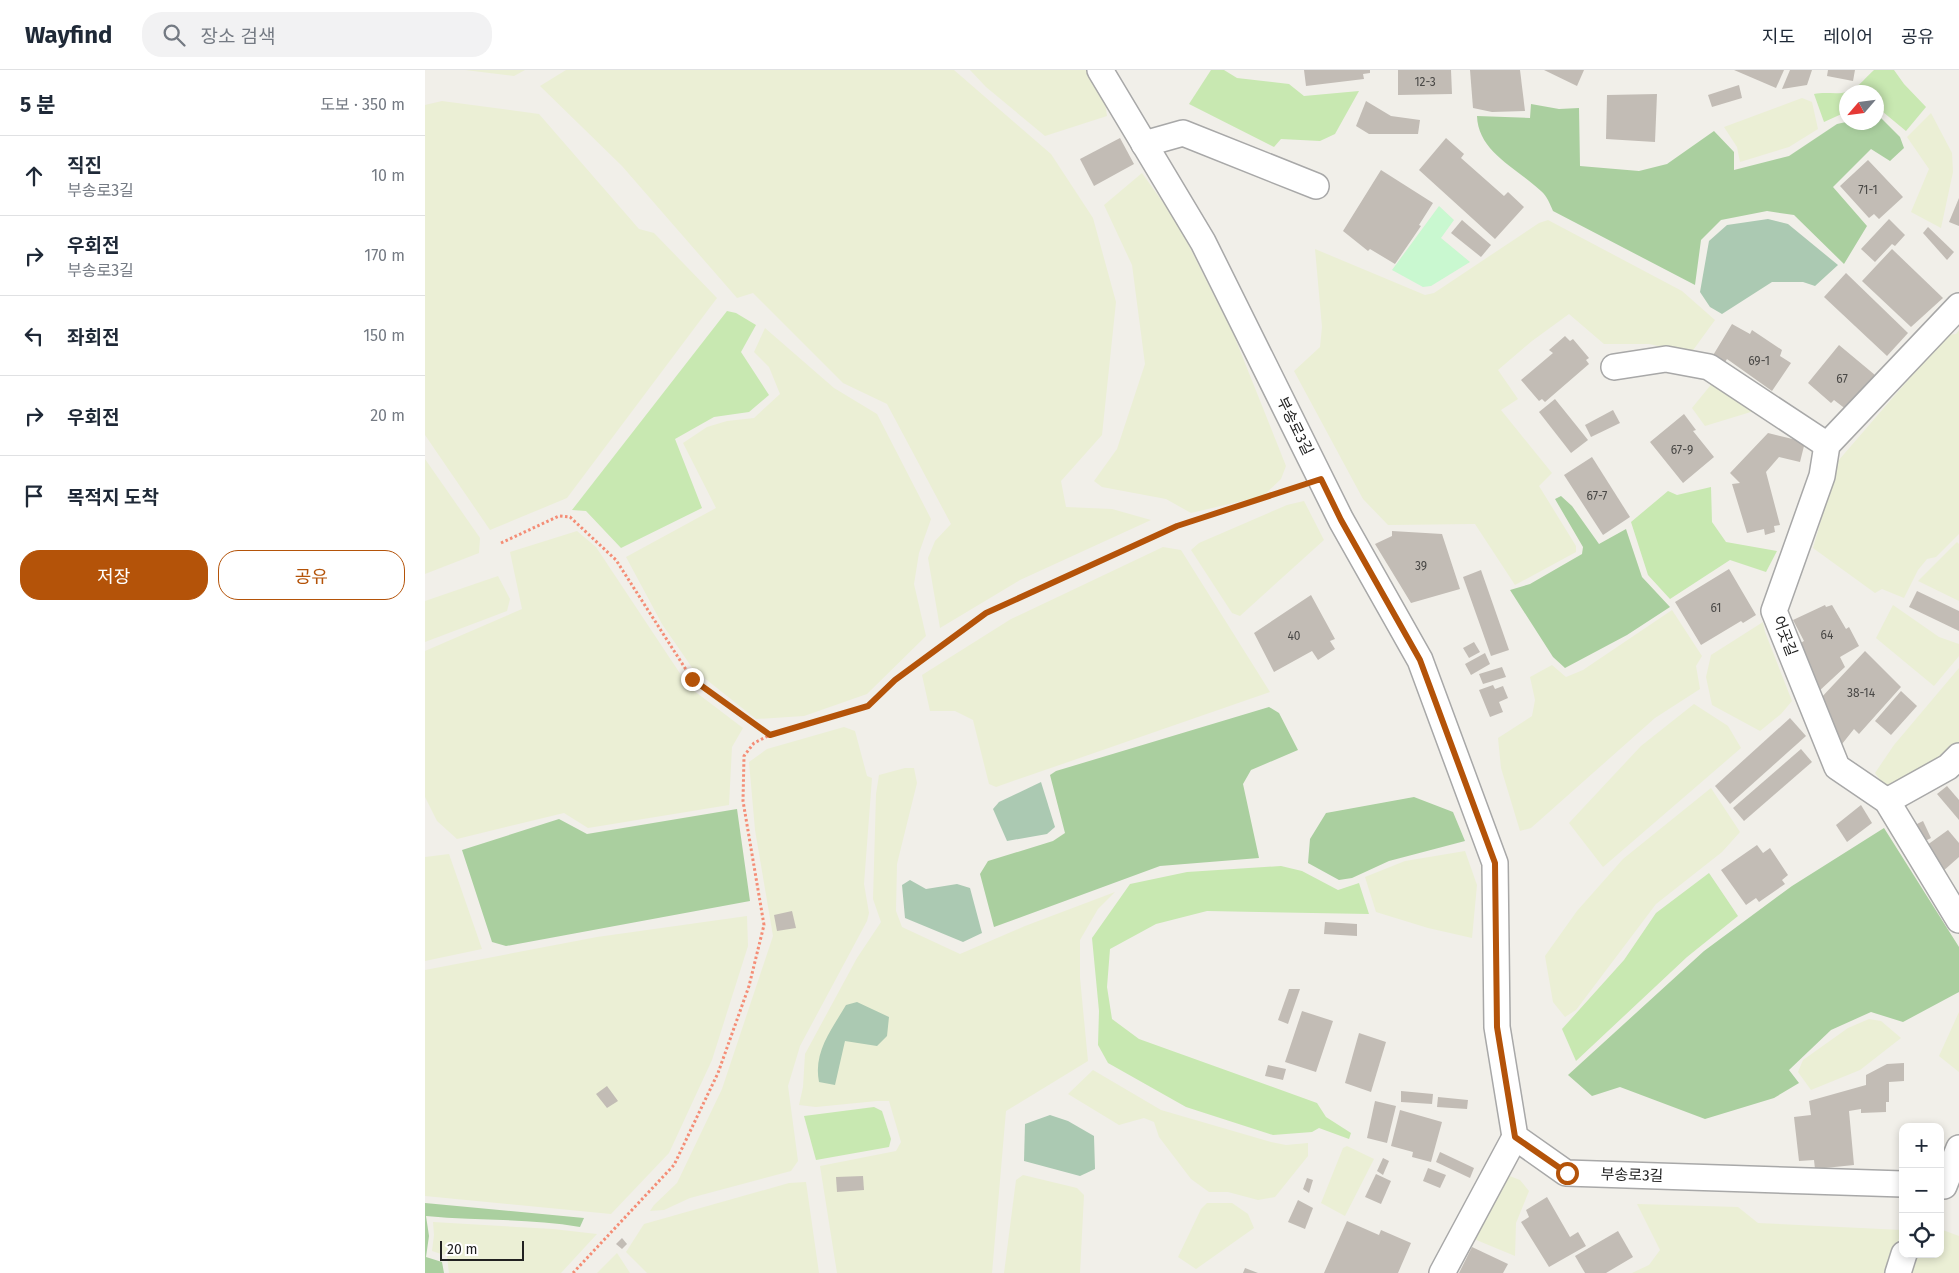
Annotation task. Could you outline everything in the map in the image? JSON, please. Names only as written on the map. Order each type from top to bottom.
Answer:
[{"type":"street","name":"부송로3길","points":[[1100,70],[1203,242],[1341,520],[1420,660],[1495,863],[1497,1027],[1515,1137],[1567,1173],[1899,1184]]},
{"type":"street","points":[[1144,144],[1183,133],[1315,186]]},
{"type":"street","points":[[1614,367],[1666,359],[1709,367],[1827,445],[1959,306]]},
{"type":"street","name":"어곳길","points":[[1827,445],[1822,476],[1774,611],[1837,766],[1887,801],[1959,920]]},
{"type":"street","points":[[1887,801],[1948,767],[1959,756]]},
{"type":"street","points":[[1442,1273],[1515,1137]]},
{"type":"street","points":[[1948,1188],[1959,1148]]},
{"type":"street","points":[[1898,1273],[1904,1258]]},
{"type":"path","points":[[573,1273],[625,1220],[674,1165],[719,1073],[749,986],[763,925],[743,801],[744,756],[754,743],[770,735],[868,706],[895,680],[986,613],[1177,526],[1321,479]]},
{"type":"path","points":[[501,543],[559,516],[570,517],[615,560],[692,679],[770,735]]},
{"type":"green space","points":[[465,70],[525,70],[514,76]]},
{"type":"green space","points":[[566,70],[954,70],[1051,154],[1093,218],[1116,302],[1102,435],[1061,481],[1066,507],[1112,509],[1151,520],[1020,580],[940,628],[928,558],[935,541],[951,524],[887,404],[843,383],[753,293],[737,298],[622,166],[540,86]]},
{"type":"green space","points":[[970,70],[1089,70],[1104,95],[1107,116],[1045,136],[986,87]]},
{"type":"green space","points":[[1211,70],[1224,70],[1237,78],[1289,84],[1304,96],[1359,91],[1335,134],[1320,141],[1281,139],[1274,147],[1189,104]]},
{"type":"green space","points":[[1874,70],[1894,70],[1904,84],[1926,107],[1906,131],[1884,113],[1884,85],[1858,85]]},
{"type":"green space","points":[[1839,93],[1839,115],[1824,122],[1814,94]]},
{"type":"green space","points":[[1802,98],[1812,102],[1818,129],[1789,147],[1740,162],[1737,147],[1724,127]]},
{"type":"green space","points":[[442,101],[539,114],[639,229],[654,233],[717,298],[567,498],[490,530],[425,435],[425,105]]},
{"type":"green space","points":[[1531,104],[1559,109],[1579,108],[1580,166],[1639,171],[1667,164],[1714,131],[1734,152],[1734,170],[1789,156],[1839,124],[1839,130],[1884,130],[1884,121],[1900,137],[1904,148],[1890,161],[1871,149],[1833,187],[1867,226],[1844,264],[1794,215],[1767,211],[1721,220],[1701,240],[1695,285],[1553,211],[1543,193],[1491,149],[1479,129],[1477,116],[1530,118]]},
{"type":"green space","points":[[1931,113],[1952,153],[1953,172],[1941,228],[1911,212],[1929,169],[1907,137]]},
{"type":"green space","points":[[1142,173],[1177,222],[1233,333],[1286,466],[1281,479],[1263,496],[1191,513],[1166,499],[1102,487],[1094,481],[1117,449],[1145,364],[1132,265],[1104,205]]},
{"type":"green space","points":[[1439,206],[1454,220],[1441,238],[1470,262],[1431,286],[1423,287],[1392,270]]},
{"type":"green space","points":[[1768,219],[1788,224],[1838,265],[1815,286],[1803,282],[1772,282],[1722,314],[1710,307],[1700,292],[1709,241],[1727,225]]},
{"type":"green space","points":[[1548,220],[1682,291],[1715,320],[1691,353],[1649,344],[1604,344],[1569,314],[1532,341],[1498,370],[1518,399],[1501,410],[1552,473],[1539,486],[1576,546],[1576,552],[1515,585],[1475,524],[1388,525],[1363,499],[1294,371],[1320,347],[1322,327],[1315,249],[1425,295],[1434,293],[1539,223]]},
{"type":"green space","points":[[727,311],[736,313],[756,325],[741,352],[769,395],[749,412],[714,417],[675,439],[702,508],[621,548],[586,511],[572,510]]},
{"type":"green space","points":[[765,328],[834,388],[877,414],[931,519],[919,553],[914,584],[926,636],[867,694],[804,716],[756,719],[693,669],[662,624],[626,557],[716,508],[683,443],[707,427],[727,421],[754,418],[780,394],[769,367],[754,352]]},
{"type":"green space","points":[[1959,330],[1959,534],[1936,557],[1927,559],[1918,570],[1904,598],[1882,589],[1875,593],[1813,548],[1838,461],[1947,335],[1956,334]]},
{"type":"green space","points":[[1714,381],[1754,411],[1705,426],[1692,408]]},
{"type":"green space","points":[[425,459],[480,538],[479,553],[425,574]]},
{"type":"green space","points":[[1711,487],[1712,522],[1726,542],[1777,551],[1766,572],[1730,560],[1670,599],[1648,575],[1631,522],[1668,491],[1677,495]]},
{"type":"green space","points":[[1561,496],[1572,506],[1599,544],[1626,529],[1642,577],[1670,607],[1627,635],[1565,668],[1553,657],[1510,590],[1530,584],[1582,554],[1583,547],[1555,499]]},
{"type":"green space","points":[[1304,501],[1324,540],[1240,616],[1232,613],[1191,550],[1199,543],[1287,505]]},
{"type":"green space","points":[[577,531],[596,547],[689,687],[743,728],[732,747],[729,805],[588,828],[564,813],[457,839],[437,821],[425,797],[425,651],[522,609],[510,552]]},
{"type":"green space","points":[[1957,542],[1959,544],[1959,601],[1918,581]]},
{"type":"green space","points":[[1163,547],[1181,550],[1270,692],[996,787],[989,784],[973,720],[955,711],[930,711],[922,675],[1011,619]]},
{"type":"green space","points":[[498,576],[510,599],[507,611],[425,642],[425,601]]},
{"type":"green space","points":[[1893,605],[1939,637],[1959,644],[1959,656],[1934,686],[1876,638]]},
{"type":"green space","points":[[1672,610],[1702,656],[1696,666],[1700,689],[1655,718],[1531,828],[1520,831],[1501,768],[1498,738],[1532,716],[1535,700],[1530,677],[1552,665],[1566,677],[1583,670]]},
{"type":"green space","points":[[1763,622],[1765,632],[1792,701],[1781,714],[1760,731],[1712,705],[1706,677],[1711,655]]},
{"type":"green space","points":[[1959,668],[1959,743],[1947,755],[1888,790],[1875,773],[1894,745]]},
{"type":"green space","points":[[1694,704],[1728,726],[1741,748],[1603,867],[1569,823],[1641,746]]},
{"type":"green space","points":[[1269,707],[1279,713],[1298,750],[1251,770],[1243,784],[1259,858],[1160,866],[994,927],[980,874],[988,861],[1053,841],[1065,833],[1050,775],[1056,771]]},
{"type":"green space","points":[[844,727],[855,731],[867,776],[872,778],[864,884],[869,913],[867,921],[800,1046],[788,1086],[798,1161],[791,1171],[690,1198],[664,1210],[650,1211],[677,1183],[722,1089],[773,936],[755,830],[749,762],[767,749]]},
{"type":"green space","points":[[905,768],[914,768],[917,783],[897,864],[896,911],[902,927],[960,954],[1025,926],[1115,892],[1098,909],[1080,940],[1080,978],[1088,1061],[1006,1111],[992,1273],[837,1273],[820,1166],[896,1151],[901,1142],[889,1101],[816,1107],[799,1105],[803,1087],[805,1054],[857,958],[881,922],[873,899],[876,794],[879,775]]},
{"type":"green space","points":[[1041,782],[1055,827],[1047,834],[1007,841],[993,809],[999,802]]},
{"type":"green space","points":[[1711,788],[1740,832],[1722,852],[1656,904],[1576,1010],[1565,1017],[1553,1002],[1545,956],[1577,911],[1623,859]]},
{"type":"green space","points":[[1414,797],[1453,812],[1465,841],[1389,861],[1352,878],[1339,880],[1308,863],[1310,839],[1326,813]]},
{"type":"green space","points":[[737,809],[750,901],[506,946],[492,942],[462,850],[559,819],[587,834]]},
{"type":"green space","points":[[1884,828],[1959,947],[1959,992],[1903,1022],[1871,1012],[1831,1030],[1789,1070],[1799,1083],[1774,1098],[1705,1119],[1620,1087],[1592,1096],[1568,1075],[1704,951],[1792,886]]},
{"type":"green space","points":[[1465,851],[1477,885],[1472,938],[1428,928],[1376,912],[1365,877],[1405,861]]},
{"type":"green space","points":[[449,854],[482,949],[425,961],[425,857]]},
{"type":"green space","points":[[1281,866],[1302,871],[1338,890],[1359,883],[1369,914],[1207,911],[1156,924],[1110,949],[1107,987],[1112,1019],[1139,1039],[1317,1103],[1326,1117],[1351,1133],[1349,1139],[1319,1128],[1312,1132],[1273,1135],[1186,1107],[1108,1063],[1098,1045],[1099,1011],[1092,938],[1130,884],[1187,872]]},
{"type":"green space","points":[[1709,873],[1738,916],[1687,957],[1576,1061],[1562,1029],[1624,960],[1656,913]]},
{"type":"green space","points":[[910,880],[926,889],[957,884],[970,888],[982,933],[963,942],[905,918],[902,885]]},
{"type":"green space","points":[[747,916],[748,946],[712,1060],[669,1153],[611,1214],[425,1196],[425,970],[597,937]]},
{"type":"green space","points":[[857,1002],[889,1017],[887,1036],[877,1046],[845,1041],[835,1085],[819,1082],[819,1061],[825,1041],[846,1005]]},
{"type":"green space","points":[[1959,1012],[1959,1072],[1939,1056]]},
{"type":"green space","points":[[1869,1019],[1881,1021],[1901,1038],[1860,1070],[1811,1090],[1798,1072],[1803,1060],[1848,1028]]},
{"type":"green space","points":[[1093,1070],[1161,1110],[1271,1142],[1286,1145],[1308,1143],[1308,1156],[1275,1197],[1258,1200],[1228,1192],[1209,1192],[1191,1179],[1159,1137],[1154,1122],[1144,1118],[1119,1125],[1068,1094]]},
{"type":"green space","points":[[874,1107],[882,1111],[891,1139],[889,1147],[816,1160],[804,1116]]},
{"type":"green space","points":[[1050,1115],[1068,1121],[1094,1136],[1095,1169],[1080,1176],[1024,1161],[1025,1124]]},
{"type":"green space","points":[[1347,1146],[1374,1159],[1345,1216],[1321,1203],[1343,1148]]},
{"type":"green space","points":[[1023,1175],[1077,1188],[1084,1195],[1080,1273],[1004,1273],[1016,1180]]},
{"type":"green space","points":[[1507,1175],[1520,1180],[1529,1191],[1516,1223],[1515,1256],[1474,1239]]},
{"type":"green space","points":[[806,1182],[819,1273],[647,1273],[626,1252],[644,1224],[789,1183]]},
{"type":"green space","points":[[425,1203],[584,1218],[580,1227],[542,1222],[426,1216],[429,1236],[426,1257],[442,1262],[444,1273],[425,1273]]},
{"type":"green space","points":[[1207,1203],[1232,1203],[1248,1214],[1254,1228],[1196,1269],[1178,1257],[1201,1209]]},
{"type":"green space","points":[[1637,1204],[1738,1207],[1758,1223],[1899,1230],[1899,1239],[1887,1273],[1632,1273],[1649,1265],[1660,1250]]},
{"type":"green space","points":[[433,1222],[553,1229],[597,1234],[561,1273],[449,1273],[447,1256],[432,1251]]},
{"type":"green space","points":[[1944,1230],[1959,1236],[1959,1273],[1909,1273],[1914,1258],[1944,1258]]},
{"type":"green space","points":[[617,1253],[630,1273],[597,1273]]},
{"type":"building","points":[[1304,70],[1370,70],[1370,73],[1363,74],[1364,79],[1306,86]]},
{"type":"building","points":[[1398,70],[1451,70],[1452,94],[1398,95]]},
{"type":"building","points":[[1470,70],[1520,70],[1525,111],[1492,112],[1473,108]]},
{"type":"building","points":[[1544,70],[1584,70],[1577,86]]},
{"type":"building","points":[[1734,70],[1784,70],[1776,88]]},
{"type":"building","points":[[1790,70],[1812,70],[1807,85],[1782,89]]},
{"type":"building","points":[[1828,70],[1855,70],[1853,81],[1827,76]]},
{"type":"building","points":[[1739,85],[1742,98],[1712,107],[1708,95]]},
{"type":"building","points":[[1657,94],[1655,142],[1606,139],[1607,95]]},
{"type":"building","points":[[1366,101],[1391,116],[1420,120],[1418,134],[1369,134],[1356,126]]},
{"type":"building","points":[[1120,138],[1134,164],[1094,186],[1080,159]]},
{"type":"building","points":[[1446,138],[1464,154],[1461,158],[1504,196],[1508,192],[1524,207],[1495,239],[1419,170]]},
{"type":"building","points":[[1868,160],[1903,197],[1879,219],[1874,214],[1869,218],[1840,186]]},
{"type":"building","points":[[1381,170],[1433,203],[1419,225],[1421,226],[1395,264],[1370,249],[1368,251],[1343,231]]},
{"type":"building","points":[[1959,198],[1959,226],[1949,222]]},
{"type":"building","points":[[1889,219],[1905,235],[1895,246],[1892,244],[1875,262],[1861,249]]},
{"type":"building","points":[[1462,220],[1491,245],[1481,257],[1451,233]]},
{"type":"building","points":[[1928,227],[1954,252],[1947,260],[1923,233]]},
{"type":"building","points":[[1892,249],[1943,298],[1911,327],[1862,281]]},
{"type":"building","points":[[1846,273],[1908,333],[1887,356],[1824,297]]},
{"type":"building","points":[[1732,324],[1750,334],[1752,330],[1782,350],[1780,356],[1791,363],[1772,391],[1727,359],[1723,365],[1712,357]]},
{"type":"building","points":[[1565,336],[1570,341],[1573,339],[1589,358],[1586,360],[1589,364],[1545,402],[1542,399],[1539,401],[1521,380],[1553,353],[1549,350]]},
{"type":"building","points":[[1839,345],[1875,375],[1847,410],[1834,400],[1831,403],[1808,383]]},
{"type":"building","points":[[1555,399],[1588,440],[1571,453],[1539,412]]},
{"type":"building","points":[[1613,410],[1620,423],[1591,437],[1585,425]]},
{"type":"building","points":[[1684,414],[1696,430],[1693,431],[1714,457],[1683,483],[1650,442]]},
{"type":"building","points":[[1768,433],[1805,442],[1800,462],[1779,457],[1766,472],[1780,525],[1774,526],[1775,532],[1765,535],[1764,529],[1747,533],[1732,484],[1740,483],[1730,473]]},
{"type":"building","points":[[1592,457],[1630,517],[1603,535],[1564,475]]},
{"type":"building","points":[[1392,531],[1442,534],[1460,589],[1411,603],[1375,544],[1392,536]]},
{"type":"building","points":[[1729,569],[1756,615],[1743,623],[1741,621],[1701,645],[1675,602]]},
{"type":"building","points":[[1481,570],[1509,650],[1491,656],[1463,577]]},
{"type":"building","points":[[1917,591],[1959,611],[1959,631],[1909,607]]},
{"type":"building","points":[[1311,595],[1335,639],[1330,641],[1335,649],[1318,660],[1312,651],[1274,672],[1254,633]]},
{"type":"building","points":[[1825,605],[1826,607],[1832,605],[1846,629],[1849,627],[1859,646],[1840,657],[1845,667],[1818,692],[1797,645],[1804,641],[1793,620]]},
{"type":"building","points":[[1474,642],[1480,652],[1469,658],[1463,648]]},
{"type":"building","points":[[1865,651],[1901,687],[1859,734],[1854,729],[1842,744],[1820,699]]},
{"type":"building","points":[[1485,653],[1490,664],[1471,675],[1465,664]]},
{"type":"building","points":[[1502,667],[1506,677],[1483,684],[1479,674]]},
{"type":"building","points":[[1493,685],[1495,689],[1503,686],[1508,698],[1499,702],[1503,712],[1490,717],[1479,690]]},
{"type":"building","points":[[1901,691],[1917,706],[1891,735],[1875,721]]},
{"type":"building","points":[[1790,718],[1806,736],[1730,804],[1715,786]]},
{"type":"building","points":[[1801,749],[1812,762],[1744,821],[1733,808]]},
{"type":"building","points":[[1947,786],[1959,800],[1959,820],[1937,794]]},
{"type":"building","points":[[1861,805],[1872,823],[1847,842],[1836,825]]},
{"type":"building","points":[[1923,821],[1931,838],[1921,843],[1913,826]]},
{"type":"building","points":[[1948,830],[1959,843],[1959,857],[1942,872],[1923,848]]},
{"type":"building","points":[[1757,845],[1763,853],[1770,848],[1788,875],[1782,880],[1785,884],[1759,902],[1756,898],[1746,905],[1721,870]]},
{"type":"building","points":[[792,911],[796,928],[777,931],[774,915]]},
{"type":"building","points":[[1325,922],[1357,924],[1357,936],[1324,934]]},
{"type":"building","points":[[1289,989],[1300,989],[1288,1024],[1278,1020]]},
{"type":"building","points":[[1302,1011],[1333,1021],[1316,1072],[1285,1062]]},
{"type":"building","points":[[1359,1033],[1386,1042],[1371,1092],[1345,1083]]},
{"type":"building","points":[[1904,1063],[1904,1081],[1889,1082],[1889,1102],[1886,1102],[1886,1112],[1861,1113],[1861,1109],[1849,1111],[1854,1165],[1815,1169],[1814,1160],[1799,1161],[1794,1117],[1811,1115],[1809,1101],[1866,1085],[1866,1075],[1887,1064]]},
{"type":"building","points":[[1268,1065],[1286,1069],[1283,1080],[1265,1076]]},
{"type":"building","points":[[607,1086],[618,1101],[607,1108],[596,1094]]},
{"type":"building","points":[[1401,1091],[1433,1094],[1432,1104],[1401,1102]]},
{"type":"building","points":[[1438,1097],[1468,1100],[1467,1109],[1437,1107]]},
{"type":"building","points":[[1375,1101],[1396,1106],[1387,1143],[1367,1138]]},
{"type":"building","points":[[1400,1110],[1442,1122],[1431,1162],[1412,1157],[1413,1152],[1391,1146]]},
{"type":"building","points":[[1440,1152],[1474,1168],[1470,1178],[1436,1162]]},
{"type":"building","points":[[1383,1158],[1389,1161],[1383,1175],[1377,1171]]},
{"type":"building","points":[[1428,1168],[1446,1175],[1440,1188],[1423,1181]]},
{"type":"building","points":[[1376,1174],[1391,1181],[1381,1204],[1365,1197]]},
{"type":"building","points":[[863,1176],[864,1190],[837,1192],[836,1177]]},
{"type":"building","points":[[1307,1178],[1313,1180],[1309,1193],[1303,1189]]},
{"type":"building","points":[[1547,1197],[1570,1237],[1578,1232],[1586,1246],[1549,1267],[1521,1222],[1529,1217],[1526,1210]]},
{"type":"building","points":[[1298,1200],[1313,1208],[1305,1229],[1288,1222]]},
{"type":"building","points":[[1347,1221],[1379,1235],[1381,1230],[1411,1243],[1398,1273],[1324,1273]]},
{"type":"building","points":[[1618,1231],[1633,1257],[1606,1273],[1585,1273],[1575,1256]]},
{"type":"building","points":[[622,1238],[627,1244],[622,1249],[616,1244]]},
{"type":"building","points":[[1472,1247],[1508,1264],[1503,1273],[1459,1273]]},
{"type":"building","points":[[1245,1268],[1258,1273],[1243,1273]]},
{"type":"route","points":[[692,679],[770,735],[868,706],[895,680],[986,613],[1177,526],[1321,479],[1341,520],[1420,660],[1495,863],[1497,1027],[1515,1137],[1567,1173]]}]
